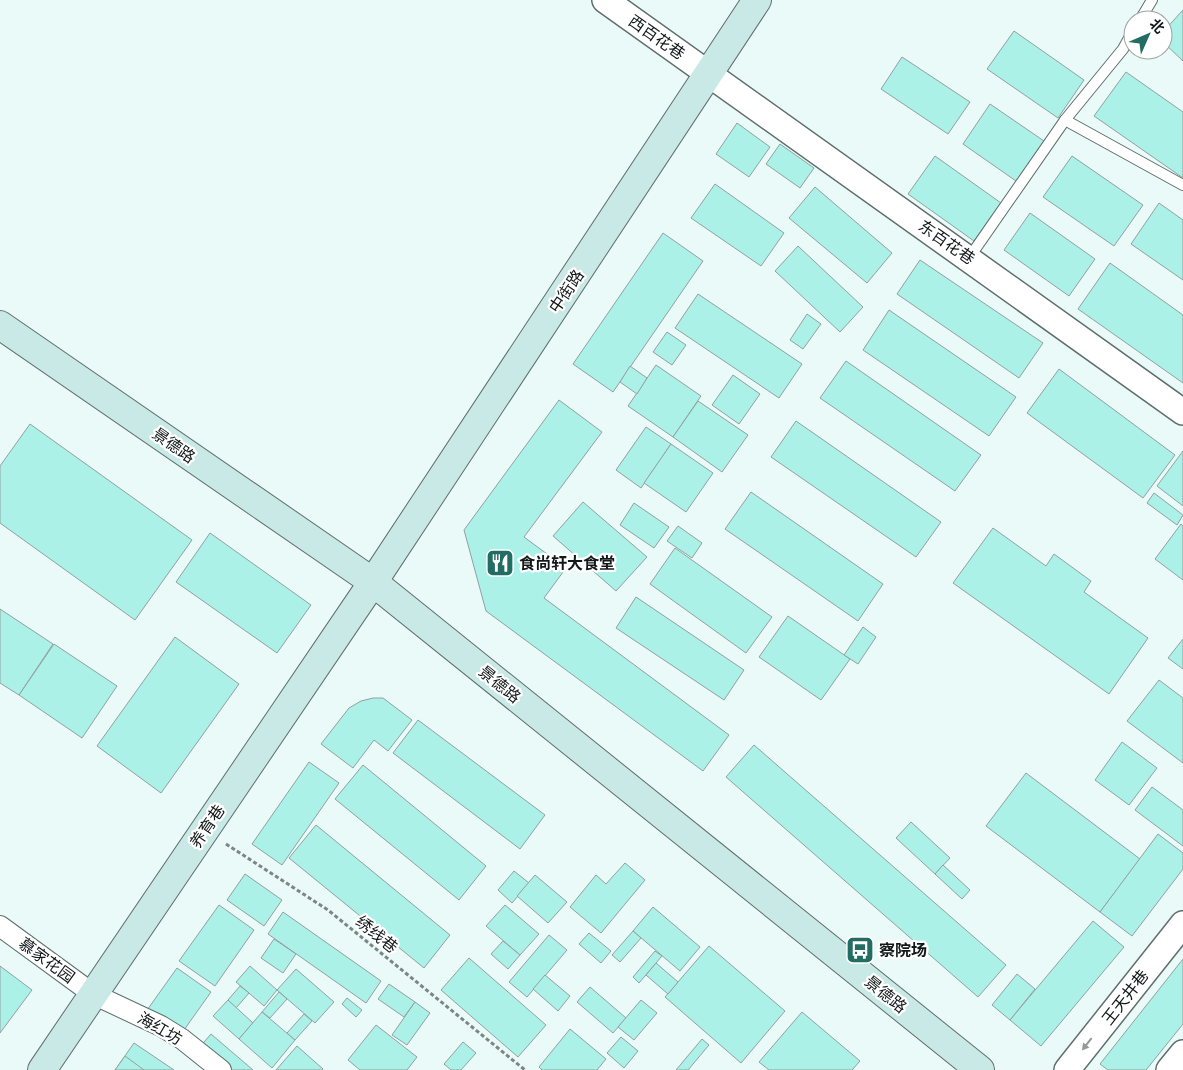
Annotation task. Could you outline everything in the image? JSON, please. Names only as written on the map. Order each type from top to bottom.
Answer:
[{"type":"main road","name":"中街路","points":[[373,582],[710,74],[757,0]]},
{"type":"main road","name":"景德路","points":[[0,325],[373,582],[980,1070]]},
{"type":"main road","name":"养育巷","points":[[42,1070],[373,582]]},
{"type":"street","name":"西百花巷","points":[[605,0],[710,74]]},
{"type":"street","name":"东百花巷","points":[[710,74],[1183,412]]},
{"type":"street","name":"王天井巷","points":[[1067,1070],[1183,924]]},
{"type":"street","name":"慕家花园","points":[[0,926],[93,994]]},
{"type":"street","name":"海红坊","points":[[93,994],[161,1026],[182,1039],[221,1070]]},
{"type":"street","points":[[1170,1070],[1183,1053]]},
{"type":"lane","points":[[969,258],[1065,120],[1123,47]]},
{"type":"lane","points":[[1065,120],[1183,185]]},
{"type":"path","name":"绣线巷","points":[[205,830],[328,910],[526,1070]]},
{"type":"building","points":[[1183,10],[1183,61],[1173,52],[1173,21]]},
{"type":"building","points":[[1014,31],[1084,80],[1058,118],[987,69]]},
{"type":"building","points":[[902,57],[970,102],[948,134],[881,89]]},
{"type":"building","points":[[1126,72],[1183,112],[1183,178],[1094,116]]},
{"type":"building","points":[[990,104],[1044,141],[1016,181],[963,144]]},
{"type":"building","points":[[737,123],[770,147],[749,177],[716,154]]},
{"type":"building","points":[[780,144],[814,168],[800,188],[766,164]]},
{"type":"building","points":[[935,156],[1001,203],[974,241],[908,194]]},
{"type":"building","points":[[1072,156],[1143,205],[1114,246],[1043,197]]},
{"type":"building","points":[[715,184],[784,233],[761,266],[691,218]]},
{"type":"building","points":[[815,187],[892,253],[867,283],[789,218]]},
{"type":"building","points":[[1159,203],[1183,220],[1183,280],[1131,244]]},
{"type":"building","points":[[1030,213],[1095,259],[1069,296],[1004,250]]},
{"type":"building","points":[[663,233],[703,261],[613,392],[573,364]]},
{"type":"building","points":[[798,246],[863,307],[840,332],[775,271]]},
{"type":"building","points":[[920,260],[1043,343],[1019,378],[897,294]]},
{"type":"building","points":[[1110,263],[1183,315],[1183,383],[1078,309]]},
{"type":"building","points":[[698,294],[802,364],[779,398],[675,328]]},
{"type":"building","points":[[889,310],[1016,397],[989,436],[863,350]]},
{"type":"building","points":[[807,314],[821,324],[803,349],[790,340]]},
{"type":"building","points":[[667,332],[686,345],[672,365],[653,352]]},
{"type":"building","points":[[846,361],[981,455],[955,491],[820,398]]},
{"type":"building","points":[[656,365],[701,396],[673,437],[628,406]]},
{"type":"building","points":[[630,366],[647,378],[637,394],[620,382]]},
{"type":"building","points":[[1059,369],[1175,455],[1143,498],[1027,413]]},
{"type":"building","points":[[733,375],[760,394],[739,424],[712,405]]},
{"type":"building","points":[[559,400],[602,432],[524,537],[566,568],[544,598],[729,735],[703,771],[486,611],[464,530]]},
{"type":"building","points":[[698,401],[748,435],[722,472],[673,437]]},
{"type":"building","points":[[796,421],[941,522],[916,557],[771,457]]},
{"type":"building","points":[[30,424],[192,540],[135,620],[0,523],[0,466]]},
{"type":"building","points":[[646,427],[671,444],[641,488],[616,470]]},
{"type":"building","points":[[671,444],[713,473],[686,512],[644,483]]},
{"type":"building","points":[[1183,451],[1183,506],[1157,486]]},
{"type":"building","points":[[751,492],[883,584],[858,621],[725,529]]},
{"type":"building","points":[[1154,493],[1183,515],[1177,525],[1147,503]]},
{"type":"building","points":[[583,502],[647,557],[616,591],[553,536]]},
{"type":"building","points":[[634,503],[669,527],[654,548],[620,525]]},
{"type":"building","points":[[1181,524],[1183,526],[1183,580],[1155,559]]},
{"type":"building","points":[[678,526],[702,543],[692,558],[667,541]]},
{"type":"building","points":[[993,528],[1046,566],[1054,554],[1091,581],[1084,592],[1148,638],[1109,694],[953,583]]},
{"type":"building","points":[[210,533],[311,605],[277,653],[176,582]]},
{"type":"building","points":[[675,548],[772,617],[746,653],[650,584]]},
{"type":"building","points":[[636,597],[744,670],[724,700],[616,628]]},
{"type":"building","points":[[0,609],[53,644],[19,695],[0,683]]},
{"type":"building","points":[[788,616],[850,659],[821,700],[759,657]]},
{"type":"building","points":[[863,627],[876,637],[858,664],[844,655]]},
{"type":"building","points":[[175,637],[239,684],[161,793],[97,746]]},
{"type":"building","points":[[1183,639],[1183,669],[1168,658]]},
{"type":"building","points":[[54,644],[117,686],[82,738],[19,695]]},
{"type":"building","points":[[1159,680],[1183,698],[1183,763],[1127,721]]},
{"type":"building","points":[[383,698],[412,720],[388,751],[374,740],[353,768],[321,744],[349,708],[361,701]]},
{"type":"building","points":[[418,720],[545,815],[520,849],[393,753]]},
{"type":"building","points":[[1122,742],[1157,768],[1129,805],[1095,780]]},
{"type":"building","points":[[754,745],[1006,965],[978,997],[726,777]]},
{"type":"building","points":[[309,762],[339,783],[282,865],[252,844]]},
{"type":"building","points":[[363,765],[486,866],[459,900],[335,799]]},
{"type":"building","points":[[1026,773],[1140,859],[1100,912],[986,826]]},
{"type":"building","points":[[1152,787],[1183,810],[1183,846],[1135,810]]},
{"type":"building","points":[[911,822],[950,858],[935,874],[896,838]]},
{"type":"building","points":[[316,825],[450,935],[424,968],[289,858]]},
{"type":"building","points":[[1158,834],[1183,853],[1183,869],[1132,936],[1100,912]]},
{"type":"building","points":[[625,863],[645,880],[601,933],[570,907],[596,875],[606,884]]},
{"type":"building","points":[[943,865],[970,890],[962,899],[935,874]]},
{"type":"building","points":[[514,871],[529,883],[512,903],[498,890]]},
{"type":"building","points":[[245,874],[282,900],[264,926],[227,900]]},
{"type":"building","points":[[535,875],[567,902],[548,923],[517,896]]},
{"type":"building","points":[[219,905],[254,930],[215,986],[179,961]]},
{"type":"building","points":[[505,905],[539,934],[520,955],[486,926]]},
{"type":"building","points":[[653,907],[700,947],[680,971],[633,931]]},
{"type":"building","points":[[283,912],[381,981],[366,1003],[268,934]]},
{"type":"building","points":[[1093,921],[1124,947],[1041,1046],[1010,1020]]},
{"type":"building","points":[[633,931],[641,938],[620,962],[612,955]]},
{"type":"building","points":[[589,933],[611,951],[601,963],[579,944]]},
{"type":"building","points":[[549,935],[567,950],[527,997],[509,982]]},
{"type":"building","points":[[274,939],[296,954],[283,973],[261,958]]},
{"type":"building","points":[[503,941],[520,955],[508,969],[491,954]]},
{"type":"building","points":[[709,946],[785,1011],[741,1063],[665,997]]},
{"type":"building","points":[[655,951],[662,956],[639,983],[633,977]]},
{"type":"building","points":[[469,958],[546,1025],[518,1057],[441,990]]},
{"type":"building","points":[[1183,959],[1183,1024],[1146,1070],[1108,1070],[1100,1064]]},
{"type":"building","points":[[656,963],[678,982],[668,994],[646,975]]},
{"type":"building","points":[[0,966],[32,990],[0,1033]]},
{"type":"building","points":[[250,966],[277,990],[264,1006],[236,982]]},
{"type":"building","points":[[177,968],[211,992],[179,1037],[145,1013]]},
{"type":"building","points":[[296,969],[334,1002],[315,1023],[277,990]]},
{"type":"building","points":[[1017,974],[1035,989],[1010,1020],[992,1005]]},
{"type":"building","points":[[545,975],[570,996],[558,1011],[533,989]]},
{"type":"building","points":[[389,984],[415,1002],[404,1017],[378,999]]},
{"type":"building","points":[[240,986],[249,993],[236,1008],[228,1000]]},
{"type":"building","points":[[590,987],[626,1018],[613,1033],[577,1002]]},
{"type":"building","points":[[279,992],[287,999],[270,1018],[262,1012]]},
{"type":"building","points":[[347,998],[362,1010],[356,1017],[342,1004]]},
{"type":"building","points":[[228,1000],[253,1023],[239,1039],[213,1016]]},
{"type":"building","points":[[641,1000],[657,1013],[634,1040],[618,1027]]},
{"type":"building","points":[[415,1002],[430,1013],[407,1045],[392,1035]]},
{"type":"building","points":[[262,1012],[295,1040],[272,1068],[239,1039]]},
{"type":"building","points":[[802,1012],[860,1061],[852,1070],[769,1070],[759,1062]]},
{"type":"building","points":[[304,1014],[312,1021],[295,1040],[287,1033]]},
{"type":"building","points":[[376,1025],[417,1057],[407,1070],[360,1070],[348,1060]]},
{"type":"building","points":[[570,1029],[606,1059],[597,1070],[542,1070],[539,1067]]},
{"type":"building","points":[[211,1034],[253,1070],[222,1070],[198,1049]]},
{"type":"building","points":[[621,1037],[638,1051],[624,1068],[607,1053]]},
{"type":"building","points":[[702,1039],[709,1045],[688,1070],[676,1070]]},
{"type":"building","points":[[463,1042],[476,1053],[461,1070],[451,1070],[444,1064]]},
{"type":"building","points":[[134,1043],[174,1070],[115,1070]]},
{"type":"building","points":[[297,1046],[323,1069],[276,1070]]},
{"type":"building","points":[[125,1056],[144,1070],[115,1070]]},
{"type":"place","name":"食尚轩大食堂","points":[[500,563]]},
{"type":"place","name":"察院场","points":[[860,950]]}]
